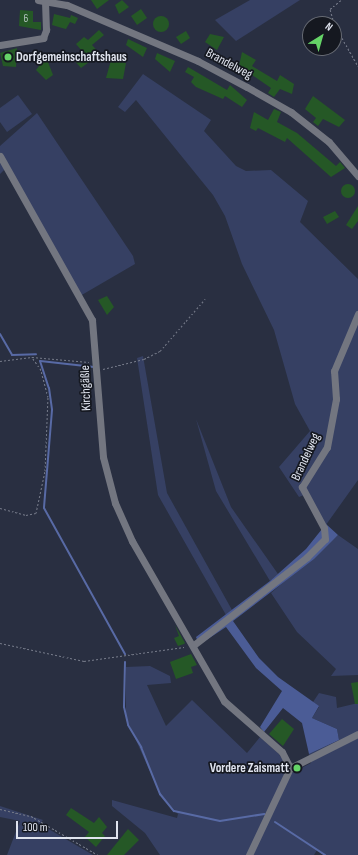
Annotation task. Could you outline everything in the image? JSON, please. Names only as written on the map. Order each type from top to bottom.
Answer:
[{"type":"street","name":"Brandelweg","points":[[0,45],[42,38],[46,30],[41,0],[67,5],[198,60],[291,112],[329,142],[358,176]]},
{"type":"street","points":[[67,5],[75,0]]},
{"type":"street","name":"Kirchgäßle","points":[[0,156],[92,320],[98,366],[103,457],[115,503],[132,541],[181,624],[195,644]]},
{"type":"street","name":"Brandelweg","points":[[195,644],[307,557],[325,539],[324,528],[302,487],[327,447],[336,399],[334,371],[358,314]]},
{"type":"street","points":[[195,644],[224,701],[282,752],[290,768]]},
{"type":"street","points":[[249,855],[290,768],[358,734]]},
{"type":"path","points":[[332,16],[330,10],[341,0]]},
{"type":"path","points":[[342,38],[358,66]]},
{"type":"path","points":[[0,362],[32,358],[98,366],[156,353],[205,299]]},
{"type":"path","points":[[0,508],[26,515],[36,513],[45,471],[48,397],[41,370],[32,358]]},
{"type":"path","points":[[0,643],[84,661],[195,644]]},
{"type":"path","points":[[0,809],[15,812],[42,822],[98,855]]},
{"type":"shaded area","points":[[250,0],[300,0],[236,41],[215,20]]},
{"type":"shaded area","points":[[143,74],[211,120],[204,131],[236,166],[246,171],[271,170],[308,201],[300,222],[358,279],[358,480],[323,529],[304,495],[299,497],[279,467],[310,431],[295,404],[274,330],[242,264],[225,216],[213,195],[136,100],[125,112],[118,107]]},
{"type":"shaded area","points":[[18,95],[32,114],[7,132],[0,122],[0,108]]},
{"type":"shaded area","points":[[37,113],[133,256],[135,264],[80,296],[6,168],[0,174],[0,146]]},
{"type":"shaded area","points":[[143,356],[167,493],[232,610],[226,615],[158,495],[137,358]]},
{"type":"shaded area","points":[[196,419],[231,507],[278,574],[270,581],[216,491]]},
{"type":"shaded area","points":[[326,524],[338,535],[314,559],[233,621],[259,658],[278,677],[319,706],[312,718],[337,729],[339,740],[309,754],[302,723],[283,708],[264,732],[260,727],[282,691],[256,668],[226,627],[199,645],[196,637],[270,581],[306,549]]},
{"type":"shaded area","points":[[338,535],[358,549],[358,675],[331,676],[336,669],[297,632],[271,593]]},
{"type":"shaded area","points":[[150,666],[170,676],[171,683],[147,685],[166,726],[192,700],[247,753],[260,737],[279,754],[292,773],[311,763],[309,754],[339,740],[337,729],[312,718],[319,707],[313,702],[319,693],[336,697],[337,708],[358,703],[358,855],[325,855],[317,850],[314,855],[160,855],[145,833],[112,806],[112,800],[177,818],[178,814],[160,794],[126,718],[126,667]]},
{"type":"shaded area","points":[[0,806],[43,820],[40,824],[93,855],[7,855],[20,821],[0,817]]},
{"type":"building","points":[[91,0],[109,0],[97,9]]},
{"type":"building","points":[[122,0],[129,7],[119,14],[115,5]]},
{"type":"building","points":[[141,9],[147,18],[137,25],[131,16]]},
{"type":"building","points":[[20,10],[33,11],[33,22],[41,22],[41,30],[19,26]]},
{"type":"building","points":[[54,14],[70,18],[71,15],[78,18],[75,24],[70,22],[66,29],[52,25]]},
{"type":"building","points":[[161,16],[167,18],[169,24],[167,30],[161,32],[155,30],[153,24],[155,18]]},
{"type":"building","points":[[99,30],[104,35],[92,45],[100,54],[81,68],[73,59],[82,51],[76,44],[84,37],[88,40]]},
{"type":"building","points":[[186,31],[190,38],[181,44],[176,37]]},
{"type":"building","points":[[210,34],[224,37],[217,50],[205,42]]},
{"type":"building","points":[[128,39],[147,48],[143,57],[126,45]]},
{"type":"building","name":"Dorfgemeinschaftshaus","points":[[17,48],[16,67],[3,66],[0,53]]},
{"type":"building","points":[[242,52],[256,60],[252,66],[277,81],[280,75],[294,84],[292,94],[280,89],[274,97],[268,93],[271,88],[239,66]]},
{"type":"building","points":[[157,53],[175,61],[170,72],[155,59]]},
{"type":"building","points":[[46,57],[53,75],[46,80],[36,70]]},
{"type":"building","points":[[111,60],[126,63],[123,79],[106,78]]},
{"type":"building","points":[[188,67],[227,90],[230,85],[247,100],[242,107],[225,96],[223,99],[196,87],[191,82],[194,77],[185,72]]},
{"type":"building","points":[[313,96],[345,120],[339,127],[323,119],[318,126],[313,122],[316,118],[305,109]]},
{"type":"building","points":[[274,109],[281,112],[277,122],[297,133],[336,166],[340,162],[345,168],[331,177],[287,138],[285,142],[258,128],[256,131],[250,128],[254,112],[268,120]]},
{"type":"building","points":[[348,184],[353,186],[355,191],[353,196],[348,198],[343,196],[341,191],[343,186]]},
{"type":"building","points":[[358,206],[358,221],[352,229],[346,225]]},
{"type":"building","points":[[335,211],[339,217],[327,224],[323,217]]},
{"type":"building","points":[[107,296],[114,307],[107,315],[98,300]]},
{"type":"building","points":[[175,625],[185,643],[178,646],[174,638],[179,636]]},
{"type":"building","points":[[191,654],[197,665],[191,667],[193,673],[176,679],[170,662]]},
{"type":"building","points":[[358,682],[358,704],[355,704],[351,683]]},
{"type":"building","points":[[282,719],[294,729],[283,746],[269,734]]},
{"type":"building","points":[[71,808],[94,823],[99,817],[107,827],[102,833],[105,836],[96,847],[85,837],[89,832],[66,815]]},
{"type":"building","points":[[128,829],[139,840],[124,855],[107,855]]},
{"type":"waterway","points":[[0,334],[12,355],[36,354]]},
{"type":"waterway","points":[[94,367],[40,361],[49,388],[52,410],[44,508],[125,654]]},
{"type":"waterway","points":[[125,662],[124,707],[128,725],[141,747],[160,794],[174,811],[220,821],[264,814]]},
{"type":"waterway","points":[[275,822],[325,855]]},
{"type":"place","name":"Dorfgemeinschaftshaus","points":[[8,57]]},
{"type":"place","name":"Vordere Zaismatt","points":[[297,768]]}]
